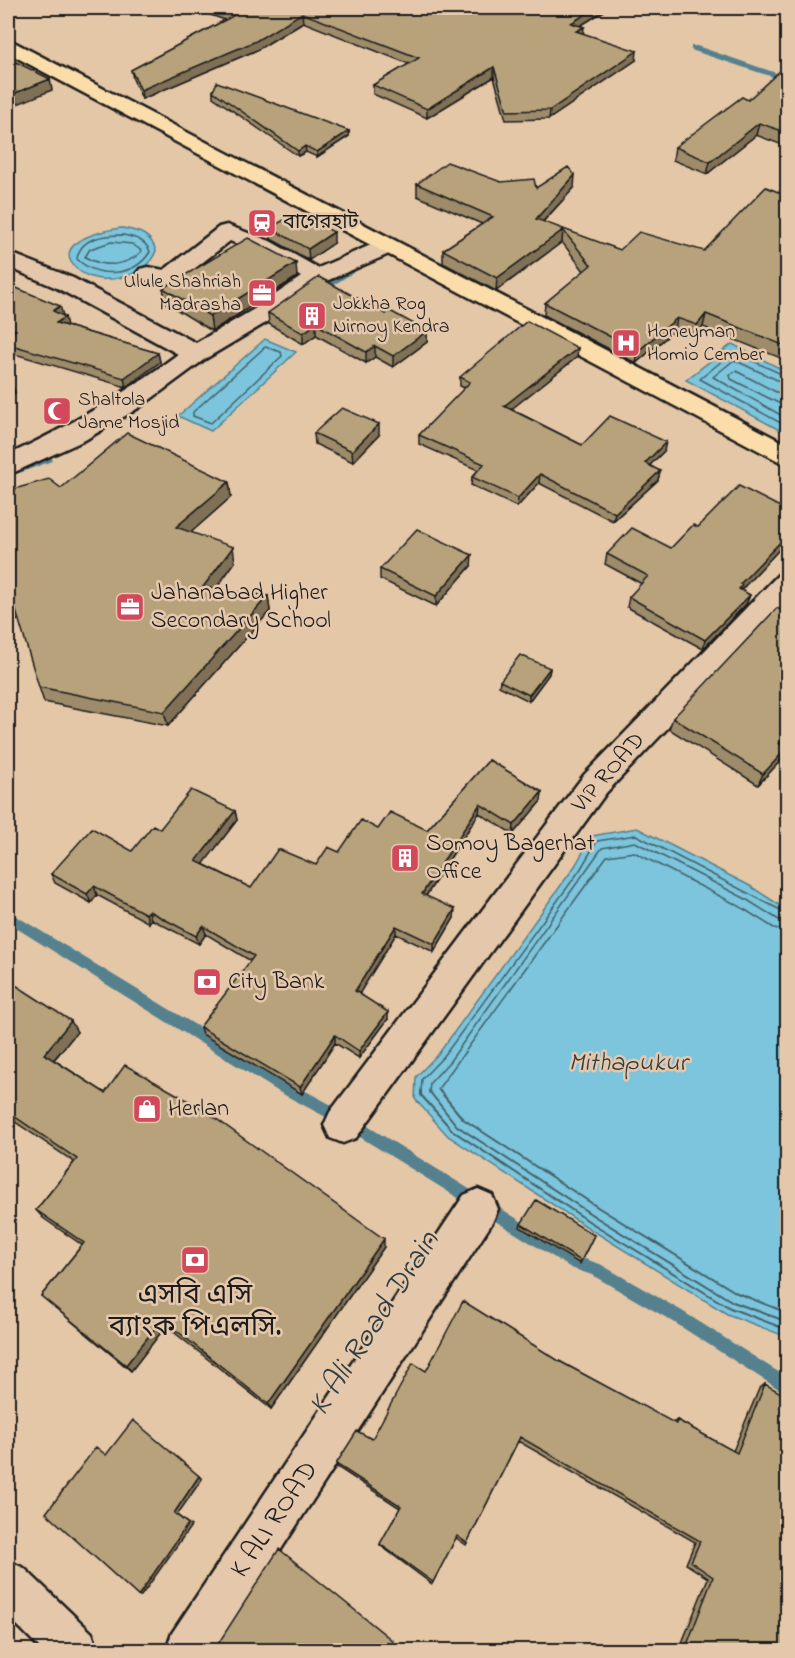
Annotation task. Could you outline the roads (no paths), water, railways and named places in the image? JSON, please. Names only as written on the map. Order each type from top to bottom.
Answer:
[{"type":"main road","points":[[8,45],[788,457]]},
{"type":"street","points":[[148,274],[168,278],[227,232],[258,242],[289,257],[316,277]]},
{"type":"street","points":[[8,466],[76,434],[131,401],[196,353],[265,313],[316,277],[388,246]]},
{"type":"street","points":[[8,259],[65,283],[196,353]]},
{"type":"street","name":"VIP ROAD","points":[[343,1125],[595,784],[788,582]]},
{"type":"street","name":"K ALI ROAD","points":[[189,1650],[478,1209]]},
{"type":"street","points":[[8,1584],[75,1650]]},
{"type":"water","points":[[123,228],[144,234],[154,245],[156,251],[143,268],[121,278],[97,278],[77,269],[70,260],[70,251],[83,239],[94,234]]},
{"type":"water","points":[[265,339],[296,352],[211,431],[178,416]]},
{"type":"water","points":[[732,344],[787,372],[787,434],[686,380]]},
{"type":"water","name":"Mithapukur","points":[[637,828],[750,886],[787,910],[787,1337],[727,1314],[587,1227],[448,1136],[415,1099],[416,1077],[439,1053],[575,866],[592,836]]},
{"type":"waterway","points":[[694,48],[788,80]]},
{"type":"waterway","points":[[318,287],[327,285],[373,258]]},
{"type":"waterway","points":[[8,474],[49,459]]},
{"type":"waterway","points":[[8,917],[284,1087],[342,1118],[343,1116]]},
{"type":"waterway","points":[[355,1120],[352,1124],[576,1263],[595,1269],[677,1316],[788,1387]]},
{"type":"place","name":"বাগেরহাট","points":[[262,223]]},
{"type":"place","name":"Ulule Shahriah Madrasha","points":[[262,293]]},
{"type":"place","name":"Jokkha Rog Nirnoy Kendra","points":[[312,316]]},
{"type":"place","name":"Honeyman Homio Cember","points":[[626,343]]},
{"type":"place","name":"Shaltola Jame Mosjid","points":[[57,411]]},
{"type":"place","name":"Jahanabad Higher Secondary School","points":[[130,607]]},
{"type":"place","name":"Somoy Bagerhat Office","points":[[405,858]]},
{"type":"place","name":"City Bank","points":[[207,982]]},
{"type":"place","name":"Herlan","points":[[147,1109]]},
{"type":"place","name":"এসবি এসি ব্যাংক পিএলসি.","points":[[195,1260]]},
{"type":"water label","name":"K Ali Road Drain","points":[[375,1324]]}]
